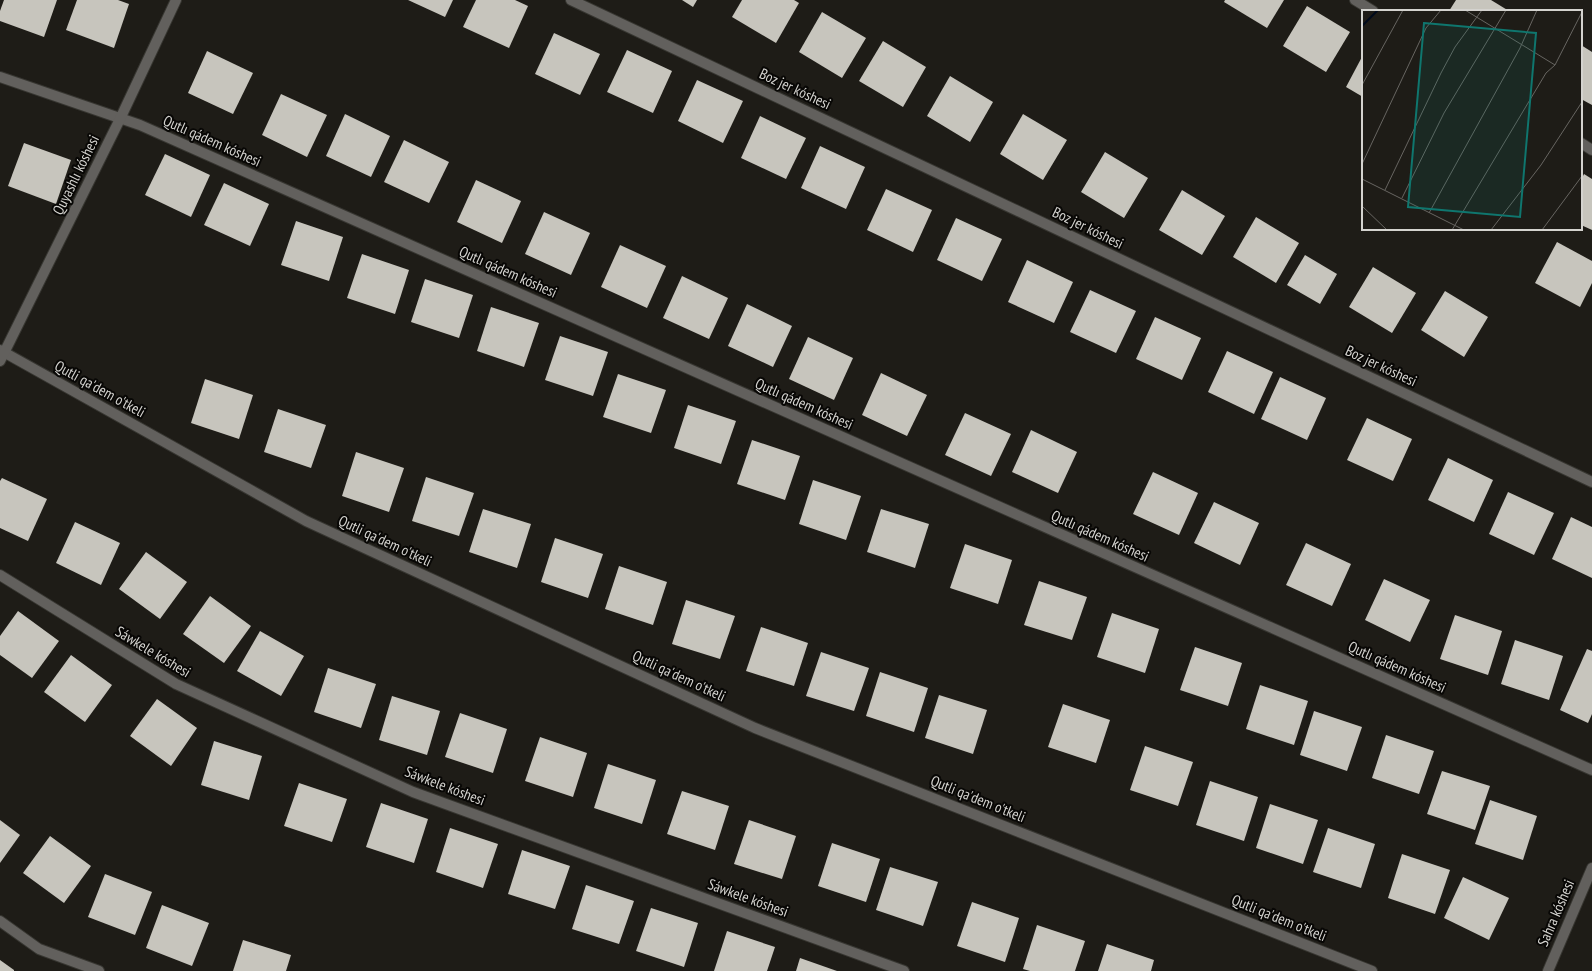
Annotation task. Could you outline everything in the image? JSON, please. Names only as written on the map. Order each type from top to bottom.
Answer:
[{"type":"street","name":"Quyashlı kóshesi","points":[[2,355],[120,118],[176,0]]},
{"type":"street","name":"Boz jer kóshesi","points":[[572,0],[1592,482]]},
{"type":"street","points":[[1355,0],[1371,10]]},
{"type":"street","name":"Qutlı qádem kóshesi","points":[[0,77],[148,128],[1592,770]]},
{"type":"street","points":[[1582,144],[1592,150]]},
{"type":"street","name":"Qutli qa'dem o'tkeli","points":[[2,355],[306,521],[755,728],[1372,971]]},
{"type":"street","name":"Sáwkele kóshesi","points":[[0,575],[176,684],[413,792],[904,971]]},
{"type":"street","name":"Sahra kóshesi","points":[[1548,971],[1592,868]]},
{"type":"street","points":[[0,921],[39,949],[99,971]]},
{"type":"building","points":[[4,0],[57,0],[44,37],[0,21],[0,11]]},
{"type":"building","points":[[77,0],[118,0],[129,4],[114,48],[66,30]]},
{"type":"building","points":[[408,0],[453,0],[445,17]]},
{"type":"building","points":[[476,0],[515,0],[528,6],[509,48],[463,27]]},
{"type":"building","points":[[682,0],[697,0],[693,7]]},
{"type":"building","points":[[742,0],[794,0],[799,3],[776,43],[732,17]]},
{"type":"building","points":[[1225,0],[1284,0],[1267,28],[1224,2]]},
{"type":"building","points":[[1456,0],[1491,0],[1507,10],[1450,10]]},
{"type":"building","points":[[1307,6],[1350,32],[1326,72],[1283,46]]},
{"type":"building","points":[[822,12],[866,38],[842,78],[799,52]]},
{"type":"building","points":[[554,33],[600,54],[580,95],[535,74]]},
{"type":"building","points":[[883,41],[926,67],[903,107],[859,81]]},
{"type":"building","points":[[1582,46],[1592,52],[1592,105],[1582,100]]},
{"type":"building","points":[[627,50],[672,71],[653,113],[607,92]]},
{"type":"building","points":[[207,51],[253,73],[233,114],[188,93]]},
{"type":"building","points":[[1362,57],[1362,96],[1346,87]]},
{"type":"building","points":[[950,76],[993,102],[970,142],[927,116]]},
{"type":"building","points":[[697,80],[743,101],[723,143],[678,121]]},
{"type":"building","points":[[281,94],[327,115],[307,157],[262,135]]},
{"type":"building","points":[[345,114],[390,136],[371,177],[326,156]]},
{"type":"building","points":[[1023,114],[1067,140],[1043,180],[1000,154]]},
{"type":"building","points":[[760,116],[806,138],[786,179],[741,158]]},
{"type":"building","points":[[404,140],[449,162],[429,203],[384,182]]},
{"type":"building","points":[[24,143],[71,160],[56,204],[8,186]]},
{"type":"building","points":[[820,146],[865,167],[846,209],[801,188]]},
{"type":"building","points":[[1105,152],[1148,178],[1124,218],[1081,192]]},
{"type":"building","points":[[165,154],[210,175],[191,217],[145,195]]},
{"type":"building","points":[[1584,174],[1592,179],[1592,230],[1582,225],[1582,178]]},
{"type":"building","points":[[476,180],[521,201],[502,243],[457,222]]},
{"type":"building","points":[[224,183],[269,204],[250,246],[204,225]]},
{"type":"building","points":[[886,189],[932,210],[913,252],[867,230]]},
{"type":"building","points":[[1182,190],[1225,216],[1202,255],[1159,230]]},
{"type":"building","points":[[544,212],[590,233],[571,275],[525,254]]},
{"type":"building","points":[[1256,217],[1299,243],[1276,283],[1233,257]]},
{"type":"building","points":[[956,218],[1002,239],[982,281],[937,260]]},
{"type":"building","points":[[296,221],[343,237],[329,281],[281,265]]},
{"type":"building","points":[[1557,242],[1592,261],[1592,283],[1580,307],[1535,283]]},
{"type":"building","points":[[620,245],[666,266],[647,308],[601,287]]},
{"type":"building","points":[[362,254],[409,270],[395,314],[347,298]]},
{"type":"building","points":[[1305,255],[1337,274],[1320,304],[1287,285]]},
{"type":"building","points":[[1027,260],[1073,282],[1054,323],[1008,302]]},
{"type":"building","points":[[1373,267],[1416,293],[1392,333],[1349,307]]},
{"type":"building","points":[[682,276],[728,298],[709,339],[663,318]]},
{"type":"building","points":[[425,279],[473,295],[459,338],[411,322]]},
{"type":"building","points":[[1090,290],[1136,311],[1116,353],[1070,332]]},
{"type":"building","points":[[1445,291],[1488,317],[1464,357],[1421,330]]},
{"type":"building","points":[[747,304],[792,326],[773,367],[728,346]]},
{"type":"building","points":[[491,307],[539,323],[524,367],[477,351]]},
{"type":"building","points":[[1155,317],[1201,338],[1182,380],[1136,359]]},
{"type":"building","points":[[560,336],[608,352],[593,396],[545,380]]},
{"type":"building","points":[[808,337],[853,358],[834,400],[789,379]]},
{"type":"building","points":[[1227,351],[1273,372],[1254,414],[1208,392]]},
{"type":"building","points":[[881,373],[927,395],[907,436],[862,415]]},
{"type":"building","points":[[618,374],[666,390],[651,433],[603,417]]},
{"type":"building","points":[[1280,377],[1326,398],[1307,440],[1261,419]]},
{"type":"building","points":[[205,379],[253,395],[239,439],[191,423]]},
{"type":"building","points":[[688,405],[736,421],[721,464],[674,448]]},
{"type":"building","points":[[278,409],[326,425],[311,468],[264,452]]},
{"type":"building","points":[[965,413],[1011,434],[991,476],[945,455]]},
{"type":"building","points":[[1367,418],[1412,439],[1393,481],[1347,460]]},
{"type":"building","points":[[1031,430],[1077,452],[1058,493],[1012,472]]},
{"type":"building","points":[[752,440],[800,456],[785,500],[737,484]]},
{"type":"building","points":[[356,452],[404,468],[389,512],[342,496]]},
{"type":"building","points":[[1448,458],[1493,480],[1474,522],[1428,500]]},
{"type":"building","points":[[1153,472],[1198,493],[1179,535],[1133,514]]},
{"type":"building","points":[[426,477],[474,493],[459,536],[412,521]]},
{"type":"building","points":[[2,478],[47,499],[28,541],[0,528],[0,481]]},
{"type":"building","points":[[813,480],[861,496],[846,540],[799,524]]},
{"type":"building","points":[[1508,492],[1554,513],[1534,555],[1489,534]]},
{"type":"building","points":[[1214,502],[1259,523],[1240,565],[1194,543]]},
{"type":"building","points":[[483,509],[531,524],[517,568],[469,552]]},
{"type":"building","points":[[881,509],[929,524],[915,568],[867,552]]},
{"type":"building","points":[[1571,517],[1592,527],[1592,578],[1552,559]]},
{"type":"building","points":[[75,522],[120,543],[101,585],[56,563]]},
{"type":"building","points":[[555,538],[603,554],[588,598],[541,582]]},
{"type":"building","points":[[1306,543],[1351,564],[1332,606],[1286,585]]},
{"type":"building","points":[[965,544],[1012,560],[998,604],[950,588]]},
{"type":"building","points":[[146,552],[187,582],[160,619],[119,589]]},
{"type":"building","points":[[619,566],[667,582],[653,625],[605,609]]},
{"type":"building","points":[[1384,579],[1430,600],[1410,642],[1365,620]]},
{"type":"building","points":[[1039,581],[1087,597],[1072,640],[1024,625]]},
{"type":"building","points":[[210,596],[251,626],[224,663],[183,634]]},
{"type":"building","points":[[686,600],[735,616],[720,659],[672,644]]},
{"type":"building","points":[[18,611],[59,641],[32,678],[0,655],[0,636]]},
{"type":"building","points":[[1112,613],[1159,629],[1145,673],[1097,657]]},
{"type":"building","points":[[1455,615],[1502,631],[1488,675],[1440,659]]},
{"type":"building","points":[[761,627],[808,643],[794,686],[746,671]]},
{"type":"building","points":[[260,631],[304,656],[281,696],[237,671]]},
{"type":"building","points":[[1515,640],[1563,656],[1549,700],[1501,684]]},
{"type":"building","points":[[1195,647],[1242,663],[1228,706],[1180,690]]},
{"type":"building","points":[[1587,649],[1592,651],[1592,714],[1588,723],[1560,710]]},
{"type":"building","points":[[821,652],[869,668],[854,711],[806,696]]},
{"type":"building","points":[[71,655],[112,685],[85,722],[44,692]]},
{"type":"building","points":[[328,668],[376,684],[361,728],[314,712]]},
{"type":"building","points":[[880,672],[928,688],[914,732],[866,716]]},
{"type":"building","points":[[1260,685],[1308,701],[1294,745],[1246,729]]},
{"type":"building","points":[[939,695],[987,710],[973,754],[925,738]]},
{"type":"building","points":[[392,696],[440,711],[427,755],[379,740]]},
{"type":"building","points":[[157,699],[197,728],[171,766],[130,736]]},
{"type":"building","points":[[1063,704],[1110,720],[1096,763],[1048,747]]},
{"type":"building","points":[[1314,711],[1362,727],[1347,771],[1300,755]]},
{"type":"building","points":[[460,713],[507,729],[493,773],[445,757]]},
{"type":"building","points":[[1386,735],[1434,751],[1419,794],[1372,778]]},
{"type":"building","points":[[540,737],[587,753],[573,797],[525,781]]},
{"type":"building","points":[[214,741],[262,756],[249,800],[201,785]]},
{"type":"building","points":[[1145,746],[1193,762],[1178,806],[1130,790]]},
{"type":"building","points":[[608,764],[656,780],[642,824],[594,808]]},
{"type":"building","points":[[1442,771],[1490,786],[1475,830],[1427,814]]},
{"type":"building","points":[[1210,781],[1258,797],[1244,841],[1196,825]]},
{"type":"building","points":[[299,783],[347,799],[332,842],[284,826]]},
{"type":"building","points":[[682,791],[729,806],[715,850],[667,834]]},
{"type":"building","points":[[1490,800],[1537,816],[1523,860],[1475,844]]},
{"type":"building","points":[[381,803],[428,819],[414,863],[366,847]]},
{"type":"building","points":[[1270,804],[1318,820],[1303,864],[1256,848]]},
{"type":"building","points":[[0,820],[20,835],[0,863]]},
{"type":"building","points":[[749,820],[796,836],[782,879],[734,864]]},
{"type":"building","points":[[450,828],[498,844],[483,888],[436,872]]},
{"type":"building","points":[[1328,828],[1375,844],[1361,888],[1313,872]]},
{"type":"building","points":[[50,836],[91,866],[64,903],[23,873]]},
{"type":"building","points":[[832,843],[880,859],[866,902],[818,886]]},
{"type":"building","points":[[522,850],[570,866],[555,909],[508,894]]},
{"type":"building","points":[[1402,854],[1450,870],[1435,914],[1388,898]]},
{"type":"building","points":[[890,867],[938,882],[923,926],[876,910]]},
{"type":"building","points":[[105,874],[152,892],[135,935],[88,917]]},
{"type":"building","points":[[1463,877],[1509,898],[1489,940],[1444,918]]},
{"type":"building","points":[[586,885],[634,901],[619,944],[572,929]]},
{"type":"building","points":[[972,902],[1019,918],[1005,962],[957,946]]},
{"type":"building","points":[[162,905],[209,923],[192,966],[146,948]]},
{"type":"building","points":[[651,908],[698,923],[684,967],[636,951]]},
{"type":"building","points":[[1037,925],[1085,941],[1075,971],[1030,971],[1023,969]]},
{"type":"building","points":[[727,931],[775,947],[767,971],[714,971]]},
{"type":"building","points":[[243,940],[291,955],[286,971],[233,971]]},
{"type":"building","points":[[1107,944],[1154,960],[1151,971],[1098,971]]},
{"type":"building","points":[[800,958],[837,971],[796,971]]},
{"type":"building","points":[[0,960],[14,970],[14,971],[0,971]]}]
